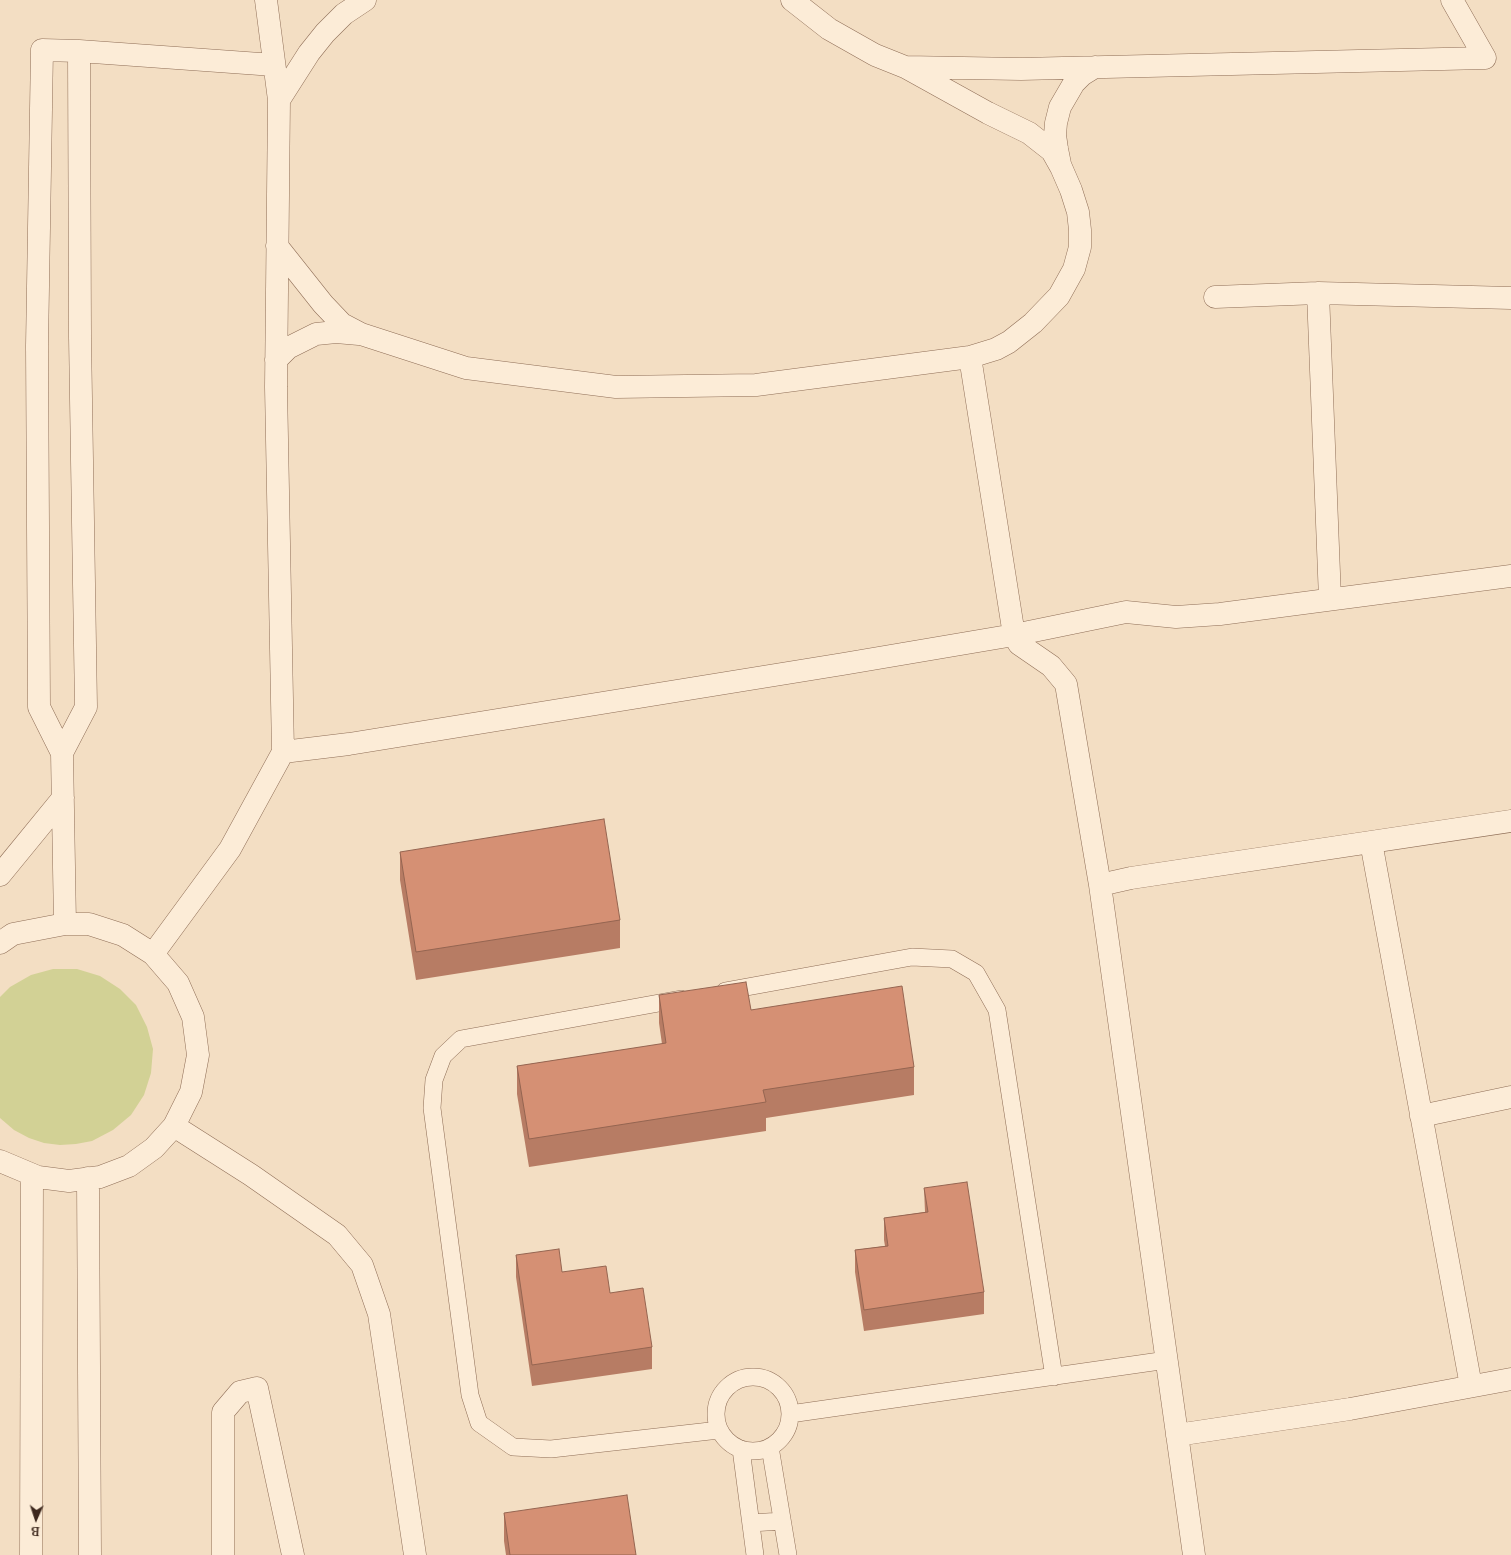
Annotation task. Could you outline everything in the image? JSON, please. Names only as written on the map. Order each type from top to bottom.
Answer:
[{"type":"street","points":[[153,954],[230,849],[283,752],[276,360],[279,100],[266,0]]},
{"type":"street","points":[[279,100],[309,53],[325,33],[344,14],[365,0]]},
{"type":"street","points":[[277,246],[323,304],[342,324],[361,334],[466,368],[616,387],[756,385],[970,357],[996,349],[1009,342],[1033,323],[1059,296],[1074,269],[1080,247],[1078,212],[1071,190],[1052,151],[1029,133],[988,113],[905,67],[875,55],[829,29],[792,0]]},
{"type":"street","points":[[905,67],[1021,69],[1485,58],[1452,0]]},
{"type":"street","points":[[65,924],[62,754],[38,707],[37,346],[42,50],[274,65]]},
{"type":"street","points":[[62,754],[86,707],[80,337],[80,52]]},
{"type":"street","points":[[1061,167],[1056,149],[1055,135],[1060,107],[1074,83],[1082,74],[1095,67]]},
{"type":"street","points":[[1318,293],[1330,599]]},
{"type":"street","points":[[1215,297],[1318,293],[1511,298]]},
{"type":"street","points":[[276,360],[288,348],[316,334],[336,332],[361,334]]},
{"type":"street","points":[[970,357],[1014,635],[1019,644],[1052,666],[1066,684],[1100,885],[1194,1555]]},
{"type":"street","points":[[283,752],[349,744],[835,666],[1014,635],[1126,612],[1176,617],[1220,614],[1511,576]]},
{"type":"street","points":[[0,875],[63,798]]},
{"type":"street","points":[[1100,885],[1131,878],[1511,821]]},
{"type":"street","points":[[1371,842],[1471,1386]]},
{"type":"street","points":[[0,943],[14,934],[65,924],[89,924],[123,935],[153,954],[178,983],[193,1018],[198,1055],[191,1092],[174,1126],[154,1148],[129,1166],[100,1177],[69,1180],[38,1177],[0,1161]]},
{"type":"street","points":[[1421,1116],[1511,1097]]},
{"type":"street","points":[[174,1126],[251,1175],[337,1235],[362,1265],[379,1314],[415,1555]]},
{"type":"street","points":[[30,1555],[32,1175]]},
{"type":"street","points":[[88,1178],[90,1555]]},
{"type":"street","points":[[1178,1435],[1350,1409],[1511,1379]]},
{"type":"street","points":[[223,1555],[223,1412],[240,1392],[258,1388],[293,1555]]},
{"type":"lane","points":[[719,1430],[551,1449],[513,1448],[479,1423],[470,1395],[432,1108],[434,1080],[443,1056],[461,1039],[912,957],[952,959],[976,974],[997,1010],[1054,1377]]},
{"type":"lane","points":[[790,1414],[1167,1360]]},
{"type":"lane","points":[[752,1377],[767,1379],[779,1387],[787,1400],[790,1414],[788,1428],[780,1439],[770,1447],[756,1451],[741,1449],[728,1442],[719,1430],[715,1416],[717,1401],[725,1388],[737,1380],[752,1377]]},
{"type":"lane","points":[[770,1447],[788,1555]]},
{"type":"lane","points":[[741,1449],[756,1555]]},
{"type":"lane","points":[[751,1524],[782,1521]]},
{"type":"shaded area","points":[[53,969],[77,969],[100,976],[120,989],[136,1005],[147,1027],[153,1049],[151,1073],[144,1095],[131,1115],[113,1130],[92,1141],[76,1144],[60,1145],[44,1143],[29,1138],[14,1130],[0,1118],[0,997],[10,987],[31,975]]},
{"type":"building","points":[[604,819],[620,920],[416,952],[400,852]]},
{"type":"building","points":[[746,982],[751,1010],[902,986],[914,1067],[763,1090],[766,1102],[529,1139],[517,1066],[666,1043],[659,995]]},
{"type":"building","points":[[967,1182],[984,1292],[864,1310],[855,1250],[888,1246],[884,1218],[928,1212],[924,1188]]},
{"type":"building","points":[[559,1249],[562,1272],[606,1266],[610,1293],[643,1288],[652,1347],[532,1365],[516,1255]]},
{"type":"building","points":[[627,1495],[636,1555],[510,1555],[504,1513]]}]
